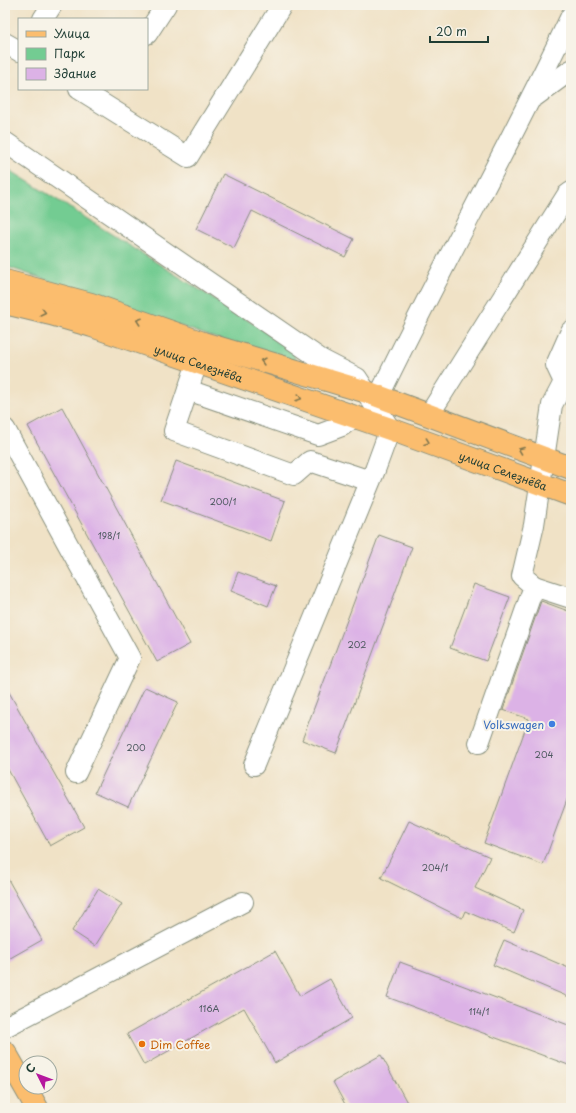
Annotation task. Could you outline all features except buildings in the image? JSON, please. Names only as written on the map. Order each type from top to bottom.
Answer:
[{"type":"main road","name":"улица Селезнёва","points":[[5,281],[92,304],[200,353],[354,417],[571,495]]},
{"type":"main road","name":"улица Селезнёва","points":[[5,303],[200,353],[286,368],[372,395],[571,468]]},
{"type":"main road","points":[[5,1052],[37,1108]]},
{"type":"street","points":[[44,18],[52,5]]},
{"type":"street","points":[[148,32],[166,5]]},
{"type":"street","points":[[83,90],[108,96],[188,156],[282,5]]},
{"type":"street","points":[[372,395],[405,341],[532,98],[571,16]]},
{"type":"street","points":[[5,43],[18,50]]},
{"type":"street","points":[[532,98],[571,70]]},
{"type":"street","points":[[5,142],[322,360],[357,378],[372,395],[390,429],[254,765]]},
{"type":"street","points":[[428,415],[567,195],[571,192]]},
{"type":"street","points":[[571,331],[556,365],[567,383],[552,405],[539,483],[534,525],[522,576],[534,586],[571,598]]},
{"type":"street","points":[[286,368],[296,370],[304,361],[305,355],[298,343]]},
{"type":"street","points":[[200,353],[174,430],[294,475],[310,461],[370,481]]},
{"type":"street","points":[[188,390],[318,435],[342,426],[354,417]]},
{"type":"street","points":[[5,429],[130,658],[76,773]]},
{"type":"street","points":[[479,743],[534,586]]},
{"type":"street","points":[[5,1027],[243,902]]},
{"type":"green space","points":[[5,167],[292,348],[296,362],[282,361],[5,266]]},
{"type":"place","name":"Volkswagen","points":[[552,724]]},
{"type":"place","name":"Dim Coffee","points":[[142,1044]]}]
